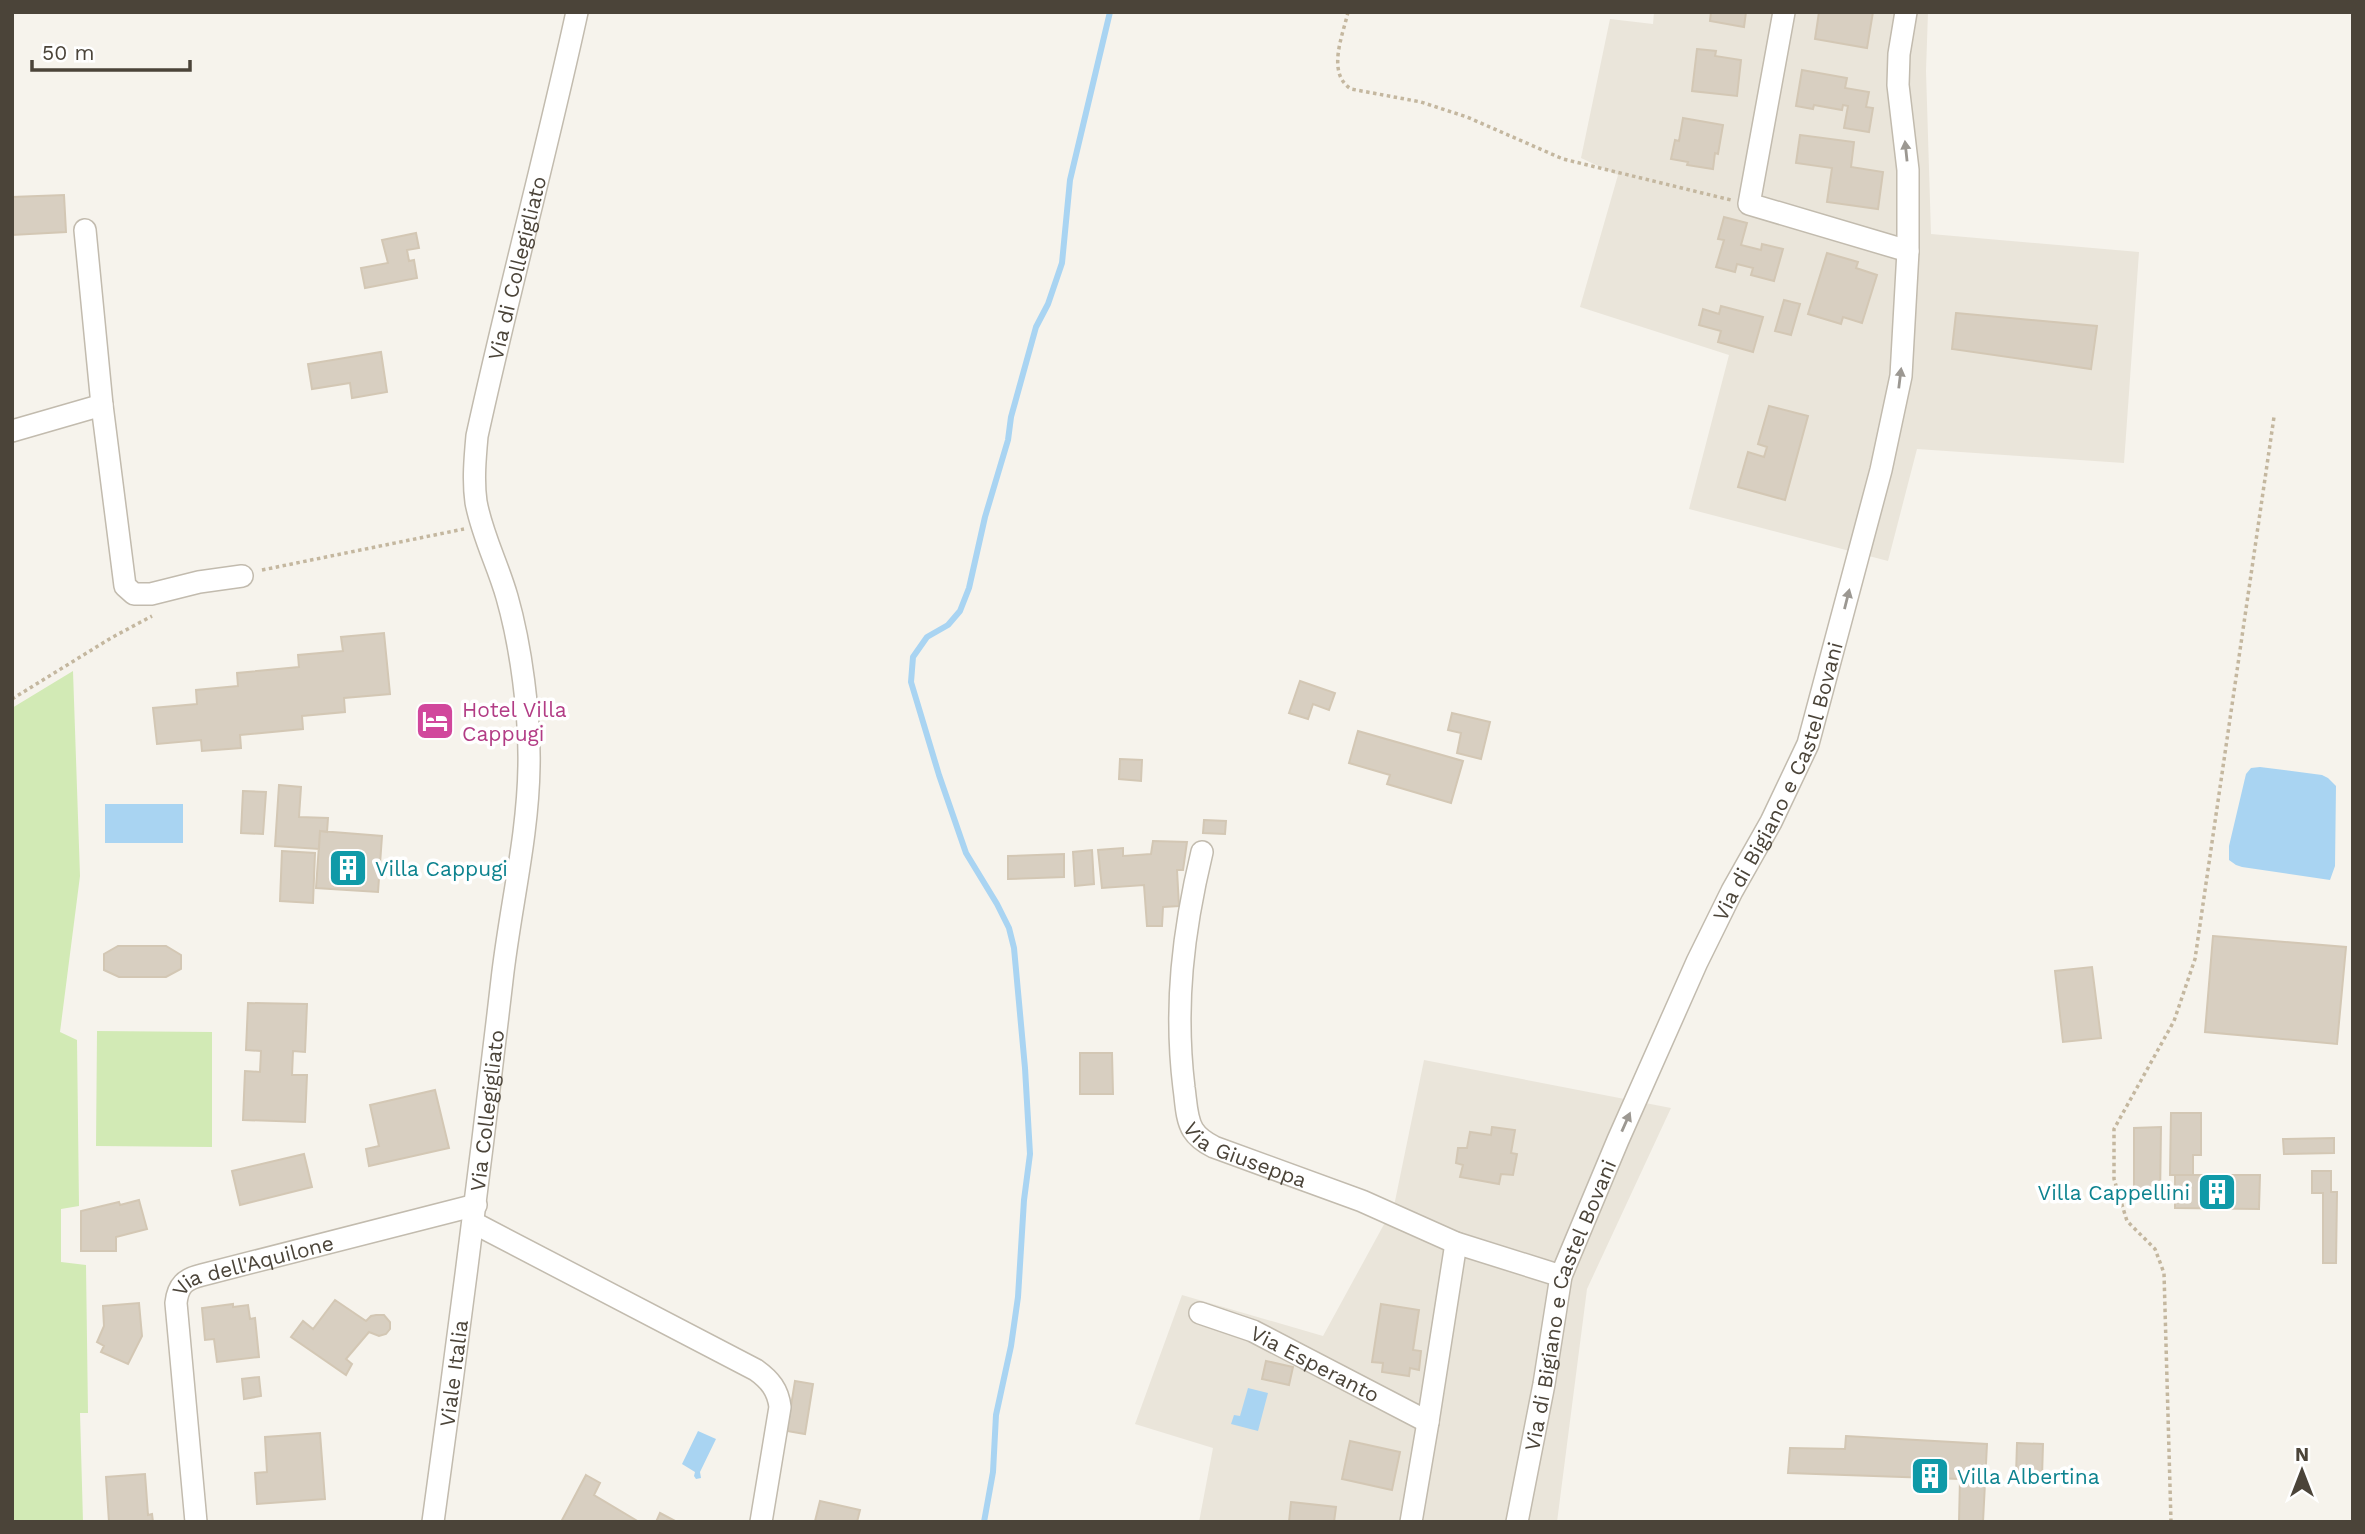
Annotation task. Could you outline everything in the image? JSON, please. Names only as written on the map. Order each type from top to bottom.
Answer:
[{"type":"street","name":"Via di Collegigliato","points":[[482,525],[476,502],[477,436],[578,12]]},
{"type":"street","points":[[1784,12],[1749,204],[1908,251]]},
{"type":"street","name":"Via di Bigiano e Castel Bovani","points":[[1517,1522],[1544,1384],[1561,1276],[1697,962],[1732,891],[1771,822],[1814,727],[1901,376],[1908,251],[1908,161],[1898,85],[1899,54],[1906,12]]},
{"type":"street","points":[[85,230],[102,405],[125,586],[134,594],[151,594],[200,582],[242,576]]},
{"type":"street","points":[[12,431],[102,405]]},
{"type":"street","name":"Via Collegigliato","points":[[475,1214],[503,973],[525,825],[529,765],[517,643],[507,596],[482,525]]},
{"type":"street","name":"Via Giuseppa","points":[[1202,852],[1185,932],[1180,998],[1183,1078],[1188,1115],[1194,1132],[1214,1147],[1362,1201],[1456,1243],[1561,1276]]},
{"type":"street","points":[[475,1214],[766,1377],[776,1391],[780,1407],[761,1522]]},
{"type":"street","name":"Via dell'Aquilone","points":[[196,1522],[176,1303],[180,1287],[185,1281],[475,1214]]},
{"type":"street","name":"Viale Italia","points":[[433,1522],[475,1214]]},
{"type":"street","points":[[1411,1522],[1456,1243]]},
{"type":"street","name":"Via Esperanto","points":[[1200,1313],[1253,1331],[1428,1422]]},
{"type":"path","points":[[1348,12],[1338,64],[1340,78],[1351,89],[1421,102],[1480,122],[1547,153],[1590,167],[1749,204]]},
{"type":"path","points":[[2171,1522],[2164,1273],[2154,1250],[2127,1222],[2114,1179],[2114,1129],[2175,1021],[2196,959],[2274,417]]},
{"type":"shaded area","points":[[1654,12],[1928,12],[1926,71],[1931,234],[2139,252],[2124,463],[1917,449],[1888,561],[1689,509],[1729,355],[1580,307],[1618,175],[1581,158],[1610,19],[1653,24]]},
{"type":"shaded area","points":[[1424,1060],[1671,1108],[1587,1289],[1557,1522],[1199,1522],[1213,1448],[1135,1424],[1182,1295],[1323,1336],[1394,1206]]},
{"type":"green space","points":[[73,671],[80,876],[60,1032],[77,1040],[79,1206],[61,1209],[61,1262],[86,1265],[88,1413],[80,1413],[83,1522],[12,1522],[12,708]]},
{"type":"green space","points":[[97,1031],[212,1032],[212,1147],[96,1146]]},
{"type":"water","points":[[2251,768],[2322,775],[2336,786],[2335,866],[2330,880],[2242,867],[2229,860],[2229,846],[2246,774]]},
{"type":"water","points":[[105,804],[183,804],[183,843],[105,843]]},
{"type":"water","points":[[1248,1388],[1268,1393],[1258,1431],[1231,1424],[1234,1415],[1240,1416]]},
{"type":"water","points":[[698,1431],[716,1439],[700,1472],[701,1478],[696,1479],[695,1472],[682,1464]]},
{"type":"building","points":[[1711,12],[1746,12],[1744,27],[1710,21]]},
{"type":"building","points":[[1819,12],[1873,12],[1867,48],[1815,39]]},
{"type":"building","points":[[1697,49],[1716,51],[1715,56],[1741,60],[1737,96],[1692,91]]},
{"type":"building","points":[[1802,70],[1847,78],[1845,88],[1869,92],[1866,107],[1873,108],[1869,132],[1844,128],[1848,106],[1843,105],[1842,110],[1814,105],[1813,109],[1796,106]]},
{"type":"building","points":[[1683,118],[1723,125],[1713,169],[1687,165],[1688,162],[1671,159],[1675,140],[1679,141]]},
{"type":"building","points":[[1800,135],[1854,142],[1851,167],[1883,172],[1878,209],[1827,202],[1832,168],[1796,163]]},
{"type":"building","points":[[64,195],[66,232],[12,235],[12,197]]},
{"type":"building","points":[[1724,217],[1747,223],[1741,245],[1761,250],[1762,244],[1783,249],[1774,281],[1751,275],[1753,268],[1737,264],[1735,272],[1716,267],[1724,240],[1718,239]]},
{"type":"building","points":[[416,233],[419,248],[407,250],[409,261],[414,260],[417,278],[365,288],[361,268],[388,263],[382,240]]},
{"type":"building","points":[[1827,253],[1858,262],[1856,268],[1877,275],[1862,323],[1843,317],[1841,324],[1808,314]]},
{"type":"building","points":[[1784,300],[1800,304],[1791,335],[1775,331]]},
{"type":"building","points":[[1721,306],[1763,317],[1753,352],[1718,342],[1721,331],[1699,325],[1703,309],[1719,314]]},
{"type":"building","points":[[1956,313],[2097,326],[2091,369],[1952,349]]},
{"type":"building","points":[[381,352],[387,392],[352,398],[350,383],[312,389],[308,364]]},
{"type":"building","points":[[1769,406],[1808,416],[1785,500],[1738,487],[1748,452],[1764,457],[1767,447],[1758,444]]},
{"type":"building","points":[[384,633],[390,694],[344,698],[345,712],[302,716],[303,729],[240,735],[241,748],[202,751],[201,740],[157,744],[153,708],[197,704],[196,690],[238,686],[237,673],[299,667],[298,655],[343,651],[341,637]]},
{"type":"building","points":[[1300,681],[1335,693],[1329,710],[1313,704],[1308,719],[1289,713]]},
{"type":"building","points":[[1452,713],[1490,722],[1481,759],[1457,753],[1461,733],[1448,730]]},
{"type":"building","points":[[1358,731],[1463,761],[1451,803],[1387,784],[1390,775],[1349,763]]},
{"type":"building","points":[[1120,759],[1142,760],[1141,781],[1119,779]]},
{"type":"building","points":[[279,785],[301,787],[299,817],[328,818],[327,832],[320,831],[319,849],[275,846]]},
{"type":"building","points":[[243,791],[266,792],[263,834],[241,833]]},
{"type":"building","points":[[1204,820],[1226,821],[1225,834],[1203,833]]},
{"type":"building","name":"Villa Cappugi","points":[[320,831],[382,836],[378,892],[316,888]]},
{"type":"building","points":[[1153,841],[1187,842],[1183,870],[1177,870],[1179,906],[1163,907],[1162,926],[1147,926],[1144,885],[1102,888],[1098,850],[1123,848],[1123,856],[1151,854]]},
{"type":"building","points":[[1092,850],[1094,884],[1075,886],[1073,852]]},
{"type":"building","points":[[282,851],[315,853],[313,903],[280,901]]},
{"type":"building","points":[[1064,854],[1064,877],[1008,879],[1008,856]]},
{"type":"building","points":[[2213,936],[2346,947],[2337,1044],[2205,1032]]},
{"type":"building","points":[[118,946],[166,946],[181,955],[181,969],[166,977],[119,977],[104,970],[104,954]]},
{"type":"building","points":[[2092,967],[2101,1038],[2063,1042],[2055,971]]},
{"type":"building","points":[[248,1003],[307,1004],[305,1052],[293,1051],[292,1075],[307,1075],[305,1122],[243,1120],[245,1071],[260,1072],[261,1051],[246,1050]]},
{"type":"building","points":[[1080,1053],[1112,1053],[1113,1094],[1080,1094]]},
{"type":"building","points":[[435,1090],[449,1148],[369,1166],[366,1149],[379,1146],[370,1105]]},
{"type":"building","points":[[2171,1113],[2201,1113],[2201,1155],[2193,1155],[2193,1175],[2170,1175]]},
{"type":"building","points":[[1492,1127],[1515,1130],[1511,1153],[1517,1154],[1513,1175],[1501,1174],[1499,1184],[1460,1177],[1463,1165],[1456,1163],[1458,1148],[1467,1148],[1470,1132],[1491,1135]]},
{"type":"building","points":[[2161,1127],[2160,1200],[2134,1199],[2134,1128]]},
{"type":"building","points":[[2334,1138],[2334,1153],[2284,1154],[2283,1139]]},
{"type":"building","points":[[304,1154],[312,1187],[240,1205],[232,1171]]},
{"type":"building","points":[[2312,1171],[2331,1171],[2331,1192],[2337,1192],[2336,1263],[2323,1263],[2323,1193],[2312,1193]]},
{"type":"building","name":"Villa Cappellini","points":[[2175,1175],[2260,1175],[2259,1209],[2175,1208]]},
{"type":"building","points":[[139,1200],[147,1229],[116,1237],[116,1251],[81,1251],[81,1211]]},
{"type":"building","points":[[335,1300],[366,1321],[371,1316],[384,1315],[390,1322],[390,1329],[386,1334],[379,1336],[369,1332],[346,1359],[352,1364],[346,1375],[291,1337],[303,1321],[313,1329]]},
{"type":"building","points":[[139,1303],[142,1336],[128,1364],[101,1352],[104,1346],[97,1342],[104,1326],[103,1306]]},
{"type":"building","points":[[233,1304],[233,1307],[248,1305],[250,1319],[255,1318],[259,1357],[217,1362],[214,1339],[205,1340],[202,1308]]},
{"type":"building","points":[[1381,1304],[1419,1310],[1413,1350],[1421,1351],[1419,1370],[1410,1368],[1409,1376],[1382,1372],[1383,1363],[1372,1362]]},
{"type":"building","points":[[1266,1361],[1293,1367],[1289,1385],[1262,1379]]},
{"type":"building","points":[[259,1377],[261,1396],[244,1399],[242,1379]]},
{"type":"building","points":[[795,1381],[813,1384],[805,1434],[787,1431]]},
{"type":"building","points":[[320,1433],[325,1499],[257,1504],[255,1473],[267,1472],[265,1437]]},
{"type":"building","name":"Villa Albertina","points":[[1846,1436],[1987,1444],[1983,1522],[1959,1522],[1960,1479],[1788,1473],[1790,1448],[1845,1449]]},
{"type":"building","points":[[1350,1441],[1400,1452],[1392,1490],[1342,1479]]},
{"type":"building","points":[[2017,1443],[2043,1444],[2042,1477],[2016,1476]]},
{"type":"building","points":[[145,1474],[148,1515],[152,1514],[153,1522],[109,1522],[106,1477]]},
{"type":"building","points":[[586,1475],[600,1483],[594,1495],[639,1522],[561,1522]]},
{"type":"building","points":[[820,1501],[860,1510],[857,1522],[815,1521]]},
{"type":"building","points":[[1291,1502],[1336,1507],[1334,1522],[1289,1522]]},
{"type":"building","points":[[660,1513],[677,1522],[656,1522]]},
{"type":"waterway","points":[[984,1522],[993,1472],[996,1415],[1018,1297],[1024,1200],[1030,1154],[1025,1068],[1014,948],[1009,928],[966,853],[911,682],[913,657],[927,637],[948,625],[960,611],[969,588],[985,517],[1008,440],[1011,417],[1036,327],[1048,304],[1062,263],[1070,180],[1110,12]]},
{"type":"place","name":"Hotel Villa Cappugi","points":[[435,721]]},
{"type":"place","name":"Villa Cappugi","points":[[348,868]]},
{"type":"place","name":"Villa Cappellini","points":[[2217,1192]]},
{"type":"place","name":"Villa Albertina","points":[[1930,1476]]}]
